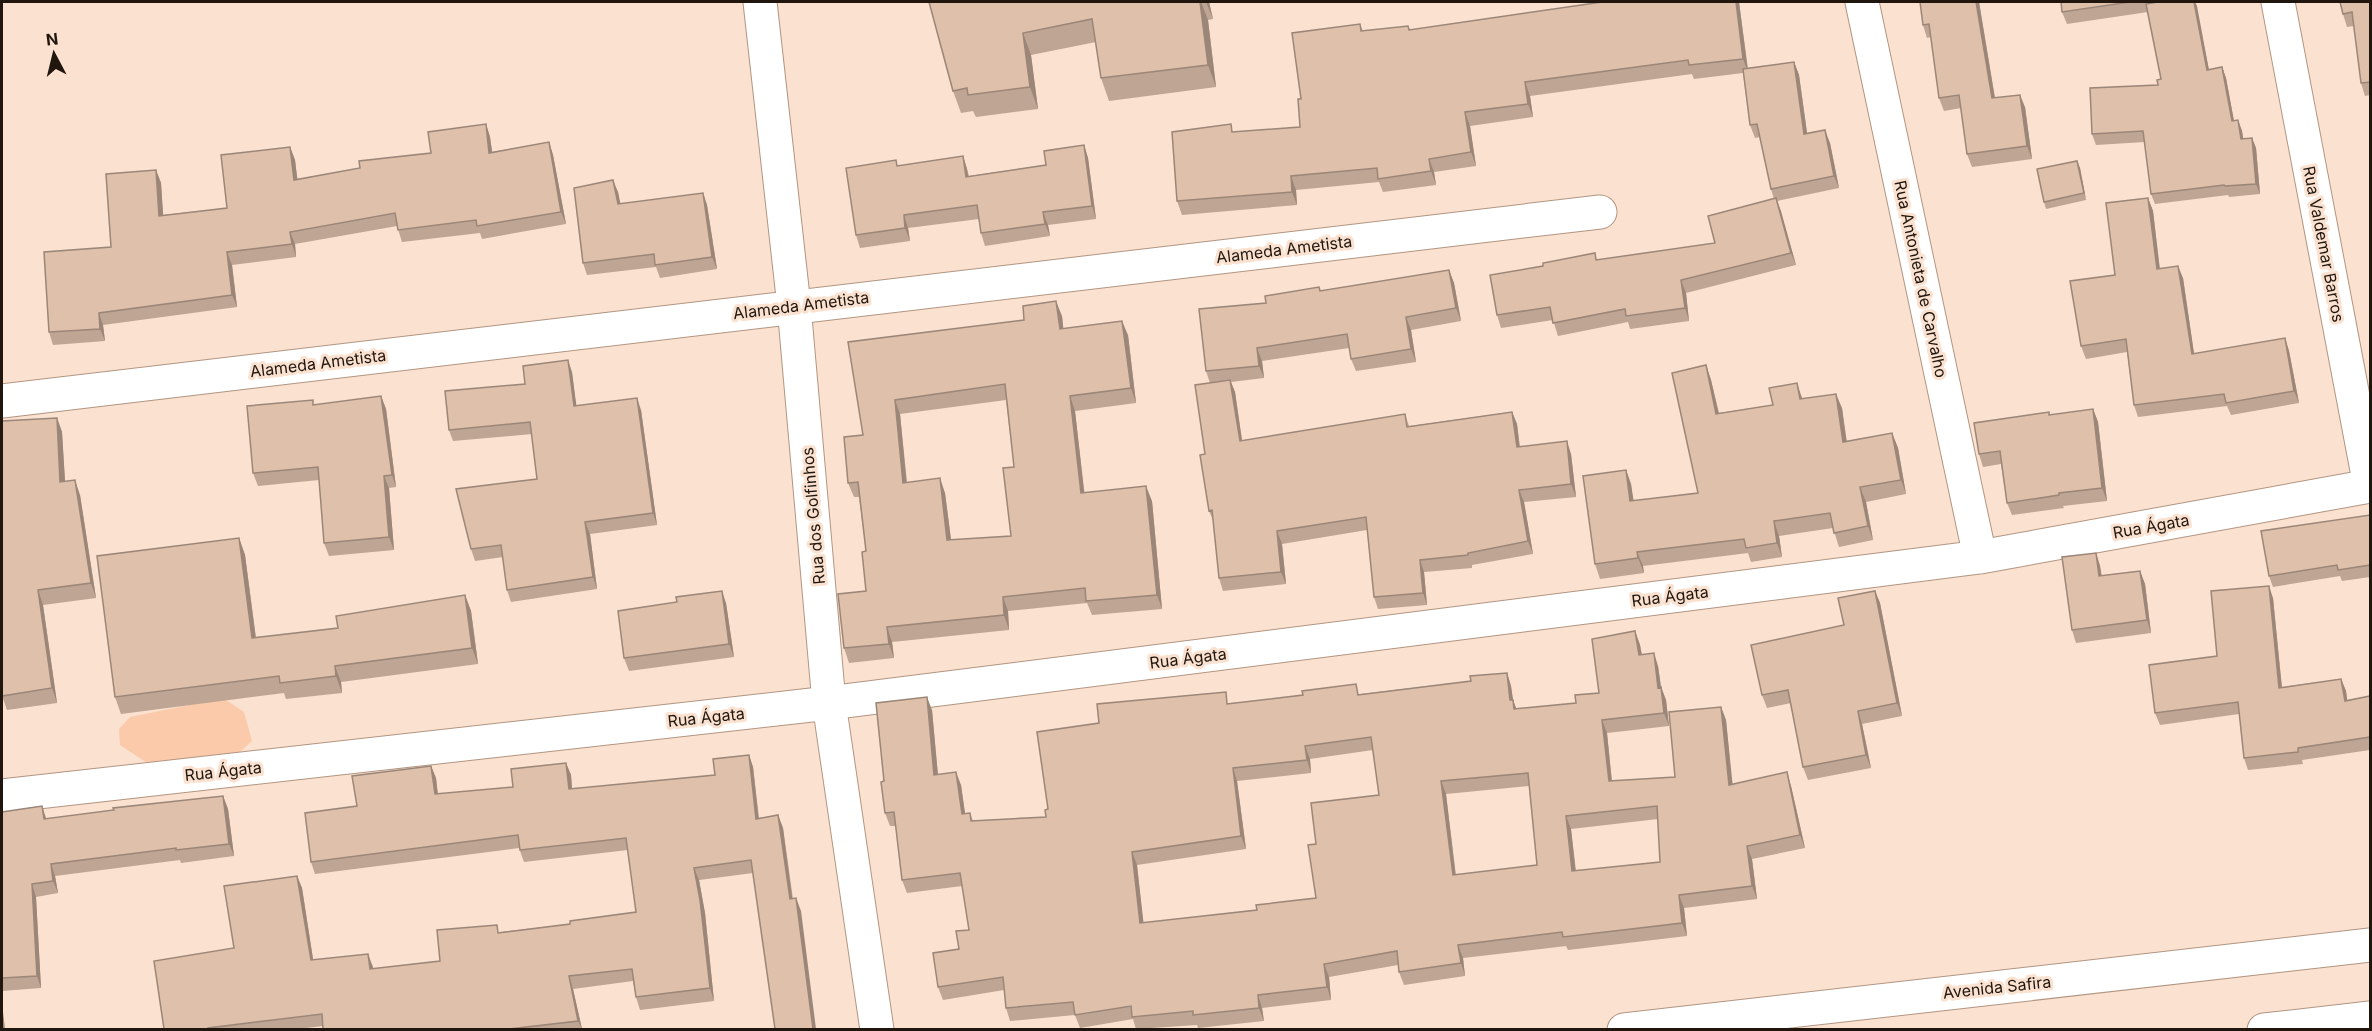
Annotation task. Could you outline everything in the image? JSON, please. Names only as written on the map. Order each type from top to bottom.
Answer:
[{"type":"street","name":"Rua dos Golfinhos","points":[[760,2],[794,306],[829,703],[877,1029]]},
{"type":"street","name":"Rua Antonieta de Carvalho","points":[[1862,2],[1980,557]]},
{"type":"street","name":"Rua Valdemar Barros","points":[[2278,2],[2370,486]]},
{"type":"street","name":"Alameda Ametista","points":[[2,401],[1600,212]]},
{"type":"street","name":"Rua Ágata","points":[[2,796],[829,703],[1980,557],[2370,486]]},
{"type":"street","name":"Avenida Safira","points":[[1624,1029],[1773,1021],[2370,945]]},
{"type":"street","points":[[2264,1029],[2370,1018]]},
{"type":"shaded area","points":[[223,698],[244,712],[252,741],[226,764],[161,772],[120,745],[119,729],[130,717]]},
{"type":"building","points":[[929,2],[1200,2],[1208,65],[1101,78],[1092,19],[1023,33],[1030,87],[968,95],[967,88],[953,91]]},
{"type":"building","points":[[1602,2],[1736,2],[1743,59],[1689,65],[1688,60],[1525,82],[1528,104],[1465,112],[1471,152],[1429,159],[1431,171],[1378,179],[1377,168],[1291,176],[1292,192],[1177,201],[1172,132],[1231,124],[1232,132],[1300,127],[1298,99],[1301,99],[1292,33],[1360,24],[1361,31],[1408,26],[1409,30]]},
{"type":"building","points":[[1920,2],[1976,2],[1992,98],[2020,95],[2027,146],[1967,154],[1959,95],[1939,98],[1929,24],[1923,25]]},
{"type":"building","points":[[2061,2],[2130,2],[2062,12]]},
{"type":"building","points":[[2194,2],[2207,70],[2222,67],[2232,121],[2238,120],[2241,139],[2252,138],[2256,184],[2224,185],[2151,194],[2143,131],[2092,134],[2090,88],[2158,85],[2157,80],[2161,79],[2146,4]]},
{"type":"building","points":[[2340,2],[2370,2],[2370,82],[2361,83],[2352,12],[2343,14]]},
{"type":"building","points":[[1794,62],[1804,134],[1825,130],[1834,176],[1771,189],[1757,124],[1750,125],[1743,69]]},
{"type":"building","points":[[486,124],[489,153],[549,142],[561,212],[477,226],[476,220],[398,230],[395,213],[290,232],[292,244],[227,252],[232,295],[99,313],[100,329],[49,332],[44,252],[111,247],[106,174],[156,170],[159,216],[227,208],[221,155],[290,147],[294,180],[360,168],[359,161],[431,153],[428,132]]},
{"type":"building","points":[[1084,145],[1092,206],[1043,212],[1045,224],[981,233],[977,205],[904,215],[905,228],[856,235],[846,168],[896,160],[897,166],[963,156],[966,177],[1046,165],[1044,151]]},
{"type":"building","points":[[2077,161],[2084,193],[2044,202],[2037,169]]},
{"type":"building","points":[[613,180],[618,204],[703,193],[712,257],[655,265],[654,254],[583,263],[574,188]]},
{"type":"building","points":[[1776,198],[1791,253],[1681,280],[1685,308],[1626,316],[1625,309],[1553,323],[1550,307],[1497,315],[1490,275],[1543,266],[1543,263],[1595,253],[1596,260],[1715,243],[1708,216]]},
{"type":"building","points":[[2148,198],[2157,269],[2178,266],[2192,354],[2285,338],[2294,391],[2226,403],[2224,394],[2134,405],[2126,339],[2081,346],[2070,281],[2115,275],[2106,203]]},
{"type":"building","points":[[1449,270],[1456,308],[1406,317],[1411,349],[1351,359],[1347,334],[1257,348],[1259,366],[1206,371],[1199,309],[1266,303],[1265,296],[1319,287],[1320,291]]},
{"type":"building","points":[[1056,301],[1060,329],[1122,321],[1131,388],[1070,396],[1081,493],[1146,486],[1157,595],[1086,601],[1085,588],[1003,597],[1004,615],[887,627],[889,644],[844,648],[838,594],[866,591],[862,552],[866,551],[858,482],[848,483],[844,437],[863,435],[848,342],[1024,320],[1023,306]],"holes":[[[1005,384],[1014,467],[1003,468],[1011,536],[947,540],[940,478],[903,483],[895,400]]]},
{"type":"building","points":[[568,360],[574,406],[637,398],[653,513],[585,522],[593,577],[507,590],[501,545],[471,549],[456,489],[537,479],[530,422],[449,430],[445,391],[525,384],[523,366]]},
{"type":"building","points":[[1706,365],[1716,414],[1773,405],[1769,388],[1797,383],[1800,399],[1836,394],[1843,442],[1892,433],[1901,480],[1860,487],[1868,526],[1834,533],[1830,513],[1774,521],[1777,543],[1746,548],[1744,539],[1637,552],[1638,558],[1595,564],[1583,476],[1626,470],[1630,501],[1698,493],[1672,373]]},
{"type":"building","points":[[1230,380],[1240,441],[1405,414],[1407,427],[1512,412],[1517,447],[1567,441],[1571,484],[1519,490],[1528,541],[1468,553],[1468,555],[1420,560],[1423,593],[1374,597],[1366,517],[1277,531],[1281,572],[1219,578],[1212,510],[1209,511],[1200,455],[1205,454],[1195,385]]},
{"type":"building","points":[[381,396],[392,475],[384,476],[389,537],[324,543],[318,467],[253,473],[247,406],[313,400],[313,405]]},
{"type":"building","points":[[2093,409],[2102,488],[2007,503],[2000,451],[1979,454],[1974,423],[2049,412],[2049,415]]},
{"type":"building","points":[[57,418],[60,482],[75,480],[91,583],[38,590],[52,688],[2,696],[2,421]]},
{"type":"building","points":[[2370,515],[2370,565],[2338,570],[2337,565],[2269,576],[2261,531]]},
{"type":"building","points":[[239,538],[252,638],[338,628],[336,616],[465,595],[472,648],[335,666],[336,676],[280,683],[279,676],[115,697],[97,556]]},
{"type":"building","points":[[2096,553],[2099,576],[2140,571],[2147,620],[2072,630],[2062,557]]},
{"type":"building","points":[[2269,586],[2279,688],[2341,679],[2345,701],[2370,696],[2370,737],[2298,748],[2298,752],[2244,758],[2238,702],[2155,713],[2149,665],[2217,656],[2211,591]]},
{"type":"building","points":[[722,591],[729,644],[624,658],[618,611],[677,602],[676,597]]},
{"type":"building","points":[[1875,591],[1897,703],[1858,711],[1866,755],[1803,767],[1788,690],[1762,695],[1751,645],[1844,625],[1838,598]]},
{"type":"building","points":[[1635,631],[1639,655],[1654,653],[1658,688],[1661,687],[1664,713],[1602,720],[1609,781],[1675,777],[1669,712],[1721,707],[1729,785],[1787,772],[1800,835],[1747,846],[1752,886],[1679,895],[1682,923],[1563,937],[1562,932],[1458,945],[1461,963],[1399,972],[1397,951],[1324,964],[1327,987],[1258,995],[1259,1008],[1193,1015],[1193,1011],[1132,1017],[1131,1006],[1075,1015],[1073,1002],[1006,1008],[1003,977],[938,987],[933,953],[959,949],[956,931],[969,930],[960,873],[902,880],[894,812],[885,813],[876,703],[927,697],[934,775],[956,772],[962,814],[970,813],[971,821],[1046,817],[1045,810],[1048,809],[1037,732],[1099,723],[1097,704],[1226,692],[1227,704],[1303,695],[1302,691],[1356,684],[1358,695],[1471,681],[1470,676],[1507,673],[1510,700],[1513,700],[1514,709],[1576,703],[1575,695],[1599,693],[1592,639]],"holes":[[[1371,737],[1379,795],[1311,803],[1316,844],[1308,845],[1316,898],[1256,905],[1257,910],[1140,923],[1132,852],[1241,836],[1233,768],[1307,760],[1305,746]],[[1528,773],[1537,865],[1453,875],[1441,781]],[[1657,806],[1660,862],[1572,871],[1566,816]]]},
{"type":"building","points":[[749,755],[756,819],[778,815],[790,899],[796,898],[813,1029],[775,1029],[751,860],[694,868],[710,988],[636,997],[632,969],[569,976],[578,1021],[509,1029],[323,1029],[322,1014],[208,1029],[164,1029],[154,961],[234,948],[224,886],[297,876],[311,960],[368,954],[370,969],[440,961],[437,930],[497,925],[498,933],[570,924],[570,921],[636,912],[626,838],[520,850],[518,835],[311,862],[305,813],[357,806],[352,776],[431,766],[435,794],[513,787],[511,769],[566,763],[569,789],[715,775],[713,759]]},
{"type":"building","points":[[223,796],[229,844],[176,850],[176,848],[51,864],[53,881],[32,884],[37,976],[2,978],[2,812],[42,806],[44,819],[114,810],[113,808]]}]
